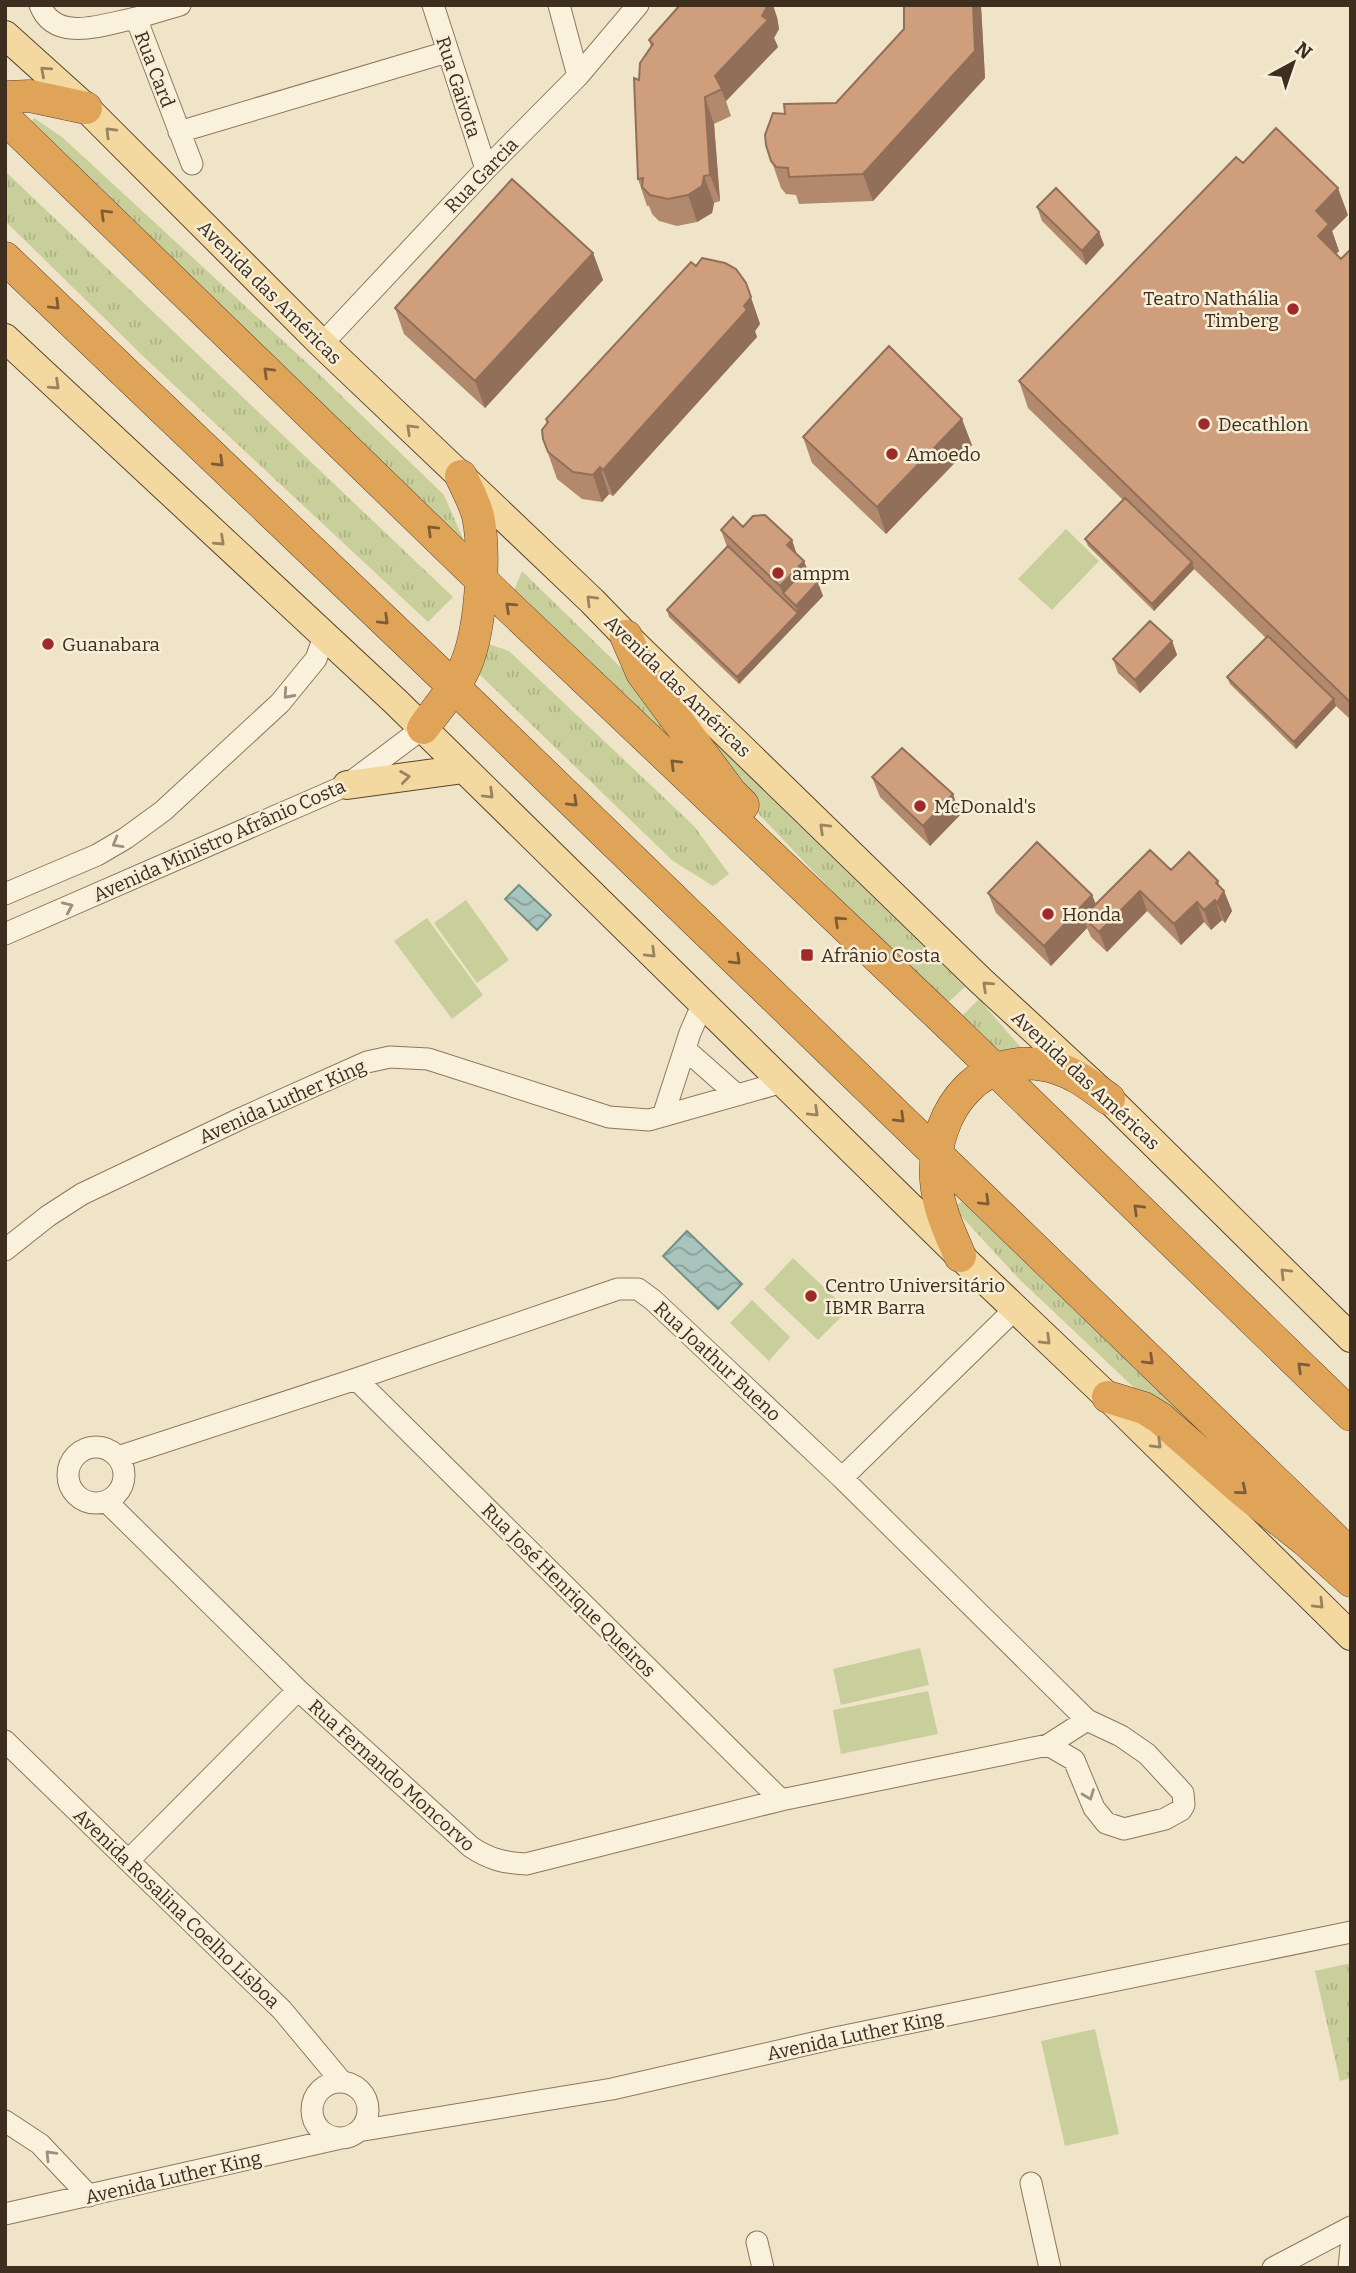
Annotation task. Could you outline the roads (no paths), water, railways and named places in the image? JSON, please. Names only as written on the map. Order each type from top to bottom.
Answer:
[{"type":"highway","points":[[5,97],[30,96],[86,108]]},
{"type":"highway","points":[[5,118],[806,890],[996,1069],[1351,1415]]},
{"type":"highway","points":[[5,258],[453,686],[1351,1555]]},
{"type":"highway","points":[[423,729],[464,669],[479,607],[481,578],[478,518],[474,501],[461,476]]},
{"type":"highway","points":[[626,636],[642,673],[731,793],[777,840],[792,861],[806,890]]},
{"type":"highway","points":[[960,1256],[941,1208],[936,1178],[936,1154],[950,1110],[960,1095],[974,1082],[996,1069],[1028,1063],[1060,1069],[1076,1076],[1109,1099]]},
{"type":"highway","points":[[1108,1397],[1144,1408],[1160,1418],[1351,1581]]},
{"type":"main road","name":"Avenida das Américas","points":[[5,35],[86,108],[321,344],[592,601],[993,992],[1109,1099],[1351,1338]]},
{"type":"main road","points":[[5,338],[423,729],[1014,1310],[1108,1397],[1351,1636]]},
{"type":"main road","points":[[347,785],[464,769]]},
{"type":"street","points":[[40,5],[44,15],[71,30],[136,18]]},
{"type":"street","name":"Rua Card","points":[[180,5],[136,18],[192,164]]},
{"type":"street","name":"Rua Gaivota","points":[[433,5],[486,169]]},
{"type":"street","points":[[559,5],[578,76]]},
{"type":"street","name":"Rua Garcia","points":[[321,344],[578,76],[638,5]]},
{"type":"street","points":[[178,132],[447,52]]},
{"type":"street","name":"Avenida Ministro Afrânio Costa","points":[[5,894],[97,855],[127,838],[163,811],[281,703],[316,659],[324,637]]},
{"type":"street","name":"Avenida Ministro Afrânio Costa","points":[[5,934],[347,785],[423,729]]},
{"type":"street","points":[[663,1116],[703,1003]]},
{"type":"street","points":[[685,1049],[737,1095]]},
{"type":"street","name":"Avenida Luther King","points":[[5,1250],[48,1216],[82,1194],[367,1062],[390,1057],[428,1059],[609,1117],[649,1120],[783,1082]]},
{"type":"street","name":"Rua Joathur Bueno","points":[[118,1457],[618,1289],[629,1288],[644,1292],[842,1478],[1087,1720]]},
{"type":"street","points":[[842,1478],[1014,1310]]},
{"type":"street","name":"Rua José Henrique Queiros","points":[[356,1379],[781,1800]]},
{"type":"street","name":"Rua Fernando Moncorvo","points":[[118,1457],[103,1448],[87,1449],[74,1458],[68,1475],[74,1492],[89,1502],[106,1501],[298,1690],[471,1847],[484,1856],[503,1863],[526,1864],[781,1800],[1048,1745],[1087,1720]]},
{"type":"street","points":[[106,1501],[114,1496],[123,1482],[124,1473],[118,1457]]},
{"type":"street","points":[[130,1860],[298,1690]]},
{"type":"street","points":[[1048,1745],[1074,1760],[1094,1808],[1106,1824],[1124,1829],[1166,1819],[1181,1810],[1184,1805],[1183,1793],[1147,1754],[1121,1736],[1087,1720]]},
{"type":"street","name":"Avenida Rosalina Coelho Lisboa","points":[[5,1741],[282,2010],[342,2082]]},
{"type":"street","name":"Avenida Luther King","points":[[6,2213],[349,2135],[612,2089],[835,2038],[1351,1932]]},
{"type":"street","points":[[333,2083],[351,2084],[365,2097],[368,2116],[349,2135],[323,2132],[317,2126],[312,2109],[318,2092],[333,2083]]},
{"type":"street","points":[[5,2121],[40,2144],[89,2196]]},
{"type":"street","points":[[1031,2183],[1050,2268]]},
{"type":"street","points":[[5,2208],[6,2213]]},
{"type":"street","points":[[1273,2268],[1351,2227]]},
{"type":"street","points":[[757,2242],[763,2268]]},
{"type":"street","points":[[1349,2268],[1351,2247]]},
{"type":"water","points":[[519,885],[551,915],[537,930],[505,899]]},
{"type":"water","points":[[687,1231],[742,1284],[718,1309],[663,1256]]},
{"type":"place","name":"Teatro Nathália Timberg","points":[[1293,309]]},
{"type":"place","name":"Decathlon","points":[[1204,424]]},
{"type":"place","name":"Amoedo","points":[[892,454]]},
{"type":"place","name":"ampm","points":[[778,573]]},
{"type":"place","name":"Guanabara","points":[[48,644]]},
{"type":"place","name":"McDonald's","points":[[920,806]]},
{"type":"place","name":"Honda","points":[[1048,914]]},
{"type":"place","name":"Afrânio Costa","points":[[807,955]]},
{"type":"place","name":"Centro Universitário IBMR Barra","points":[[811,1296]]}]
